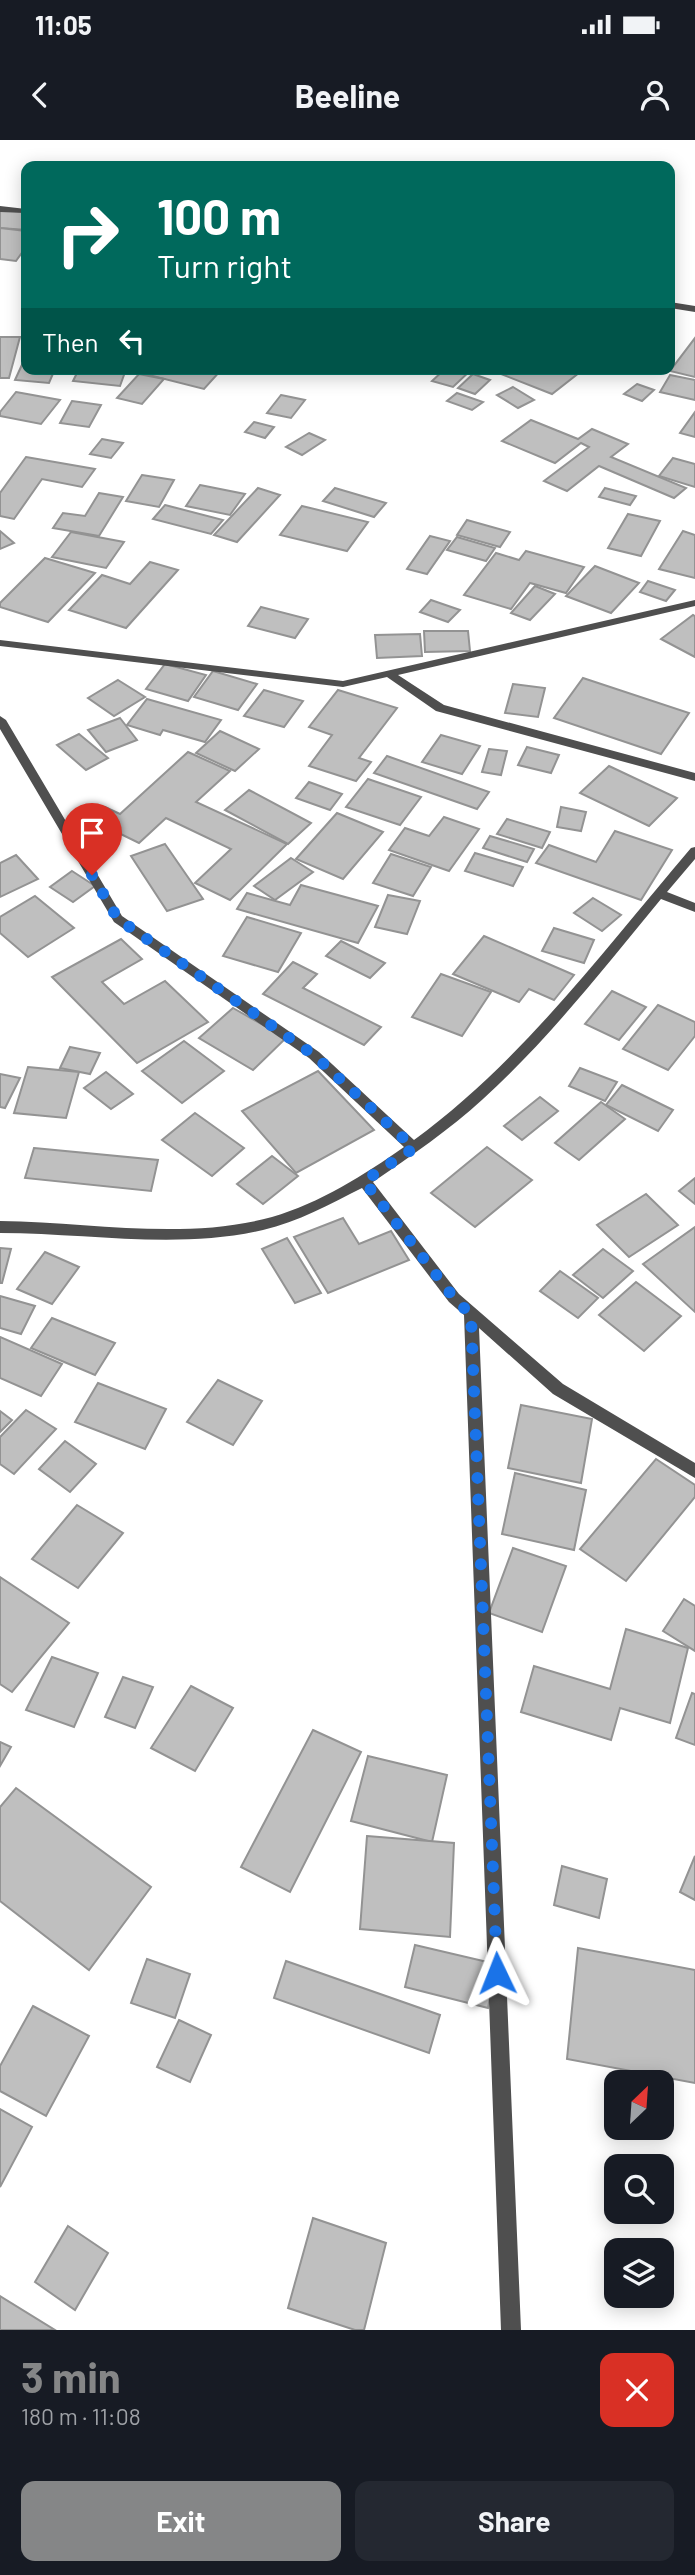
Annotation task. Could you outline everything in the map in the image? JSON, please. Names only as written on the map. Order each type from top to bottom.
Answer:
[{"type":"street","points":[[0,209],[21,211]]},
{"type":"street","points":[[675,306],[695,309]]},
{"type":"street","points":[[0,643],[343,684],[695,603]]},
{"type":"street","points":[[390,674],[440,708],[695,777]]},
{"type":"street","points":[[0,720],[118,919],[314,1055],[414,1148]]},
{"type":"street","points":[[0,1227],[148,1236],[202,1235],[262,1225],[293,1215],[364,1181],[414,1148],[493,1083],[529,1045],[695,851]]},
{"type":"street","points":[[659,894],[695,908]]},
{"type":"street","points":[[364,1181],[454,1298],[471,1315],[558,1389],[695,1471]]},
{"type":"street","points":[[471,1315],[511,2330]]},
{"type":"building","points":[[0,210],[21,212],[21,230],[0,228]]},
{"type":"building","points":[[0,228],[21,230],[21,254],[16,261],[0,259]]},
{"type":"building","points":[[0,337],[20,337],[9,378],[0,378]]},
{"type":"building","points":[[695,338],[695,377],[675,372],[675,364]]},
{"type":"building","points":[[21,367],[21,375],[52,375],[49,383],[15,380]]},
{"type":"building","points":[[76,375],[124,375],[120,386],[73,381]]},
{"type":"building","points":[[138,375],[164,379],[142,404],[117,398]]},
{"type":"building","points":[[149,375],[217,375],[204,389]]},
{"type":"building","points":[[438,375],[466,375],[453,387],[432,381]]},
{"type":"building","points":[[472,375],[490,380],[475,394],[458,388]]},
{"type":"building","points":[[504,375],[576,375],[552,394]]},
{"type":"building","points":[[670,375],[695,380],[695,400],[660,392]]},
{"type":"building","points":[[637,384],[654,390],[642,401],[624,394]]},
{"type":"building","points":[[513,387],[534,400],[518,408],[497,395]]},
{"type":"building","points":[[16,392],[60,400],[41,424],[0,416],[0,412]]},
{"type":"building","points":[[457,393],[483,402],[472,410],[447,401]]},
{"type":"building","points":[[281,395],[305,400],[291,418],[267,413]]},
{"type":"building","points":[[72,401],[101,405],[89,427],[60,423]]},
{"type":"building","points":[[695,412],[695,437],[680,433]]},
{"type":"building","points":[[531,420],[578,439],[592,429],[628,444],[611,457],[686,488],[674,498],[599,466],[567,491],[544,481],[589,447],[581,443],[555,463],[502,441]]},
{"type":"building","points":[[254,422],[274,427],[265,438],[245,432]]},
{"type":"building","points":[[309,433],[325,440],[302,455],[286,447]]},
{"type":"building","points":[[102,439],[123,443],[111,458],[90,454]]},
{"type":"building","points":[[26,457],[95,469],[82,487],[42,479],[14,519],[0,516],[0,493]]},
{"type":"building","points":[[673,458],[695,464],[695,487],[659,476]]},
{"type":"building","points":[[142,475],[174,480],[159,507],[126,501]]},
{"type":"building","points":[[200,485],[245,494],[230,515],[186,506]]},
{"type":"building","points":[[258,488],[280,495],[237,542],[214,535]]},
{"type":"building","points":[[335,488],[386,503],[374,517],[323,501]]},
{"type":"building","points":[[605,488],[636,496],[630,505],[599,497]]},
{"type":"building","points":[[99,493],[123,497],[99,536],[53,528],[63,513],[85,516]]},
{"type":"building","points":[[165,505],[223,520],[211,534],[153,519]]},
{"type":"building","points":[[302,506],[368,522],[347,551],[280,535]]},
{"type":"building","points":[[628,514],[660,521],[641,556],[608,548]]},
{"type":"building","points":[[467,520],[510,532],[500,547],[457,535]]},
{"type":"building","points":[[0,531],[14,543],[0,549]]},
{"type":"building","points":[[683,531],[695,535],[695,578],[659,569]]},
{"type":"building","points":[[71,532],[124,542],[106,568],[52,557]]},
{"type":"building","points":[[430,536],[450,541],[427,574],[407,569]]},
{"type":"building","points":[[457,537],[495,548],[486,561],[447,550]]},
{"type":"building","points":[[526,551],[584,567],[566,593],[530,583],[511,609],[464,595],[496,553],[519,560]]},
{"type":"building","points":[[45,558],[95,573],[48,622],[0,607],[0,603]]},
{"type":"building","points":[[150,562],[178,570],[126,628],[69,610],[102,575],[130,584]]},
{"type":"building","points":[[595,566],[639,583],[611,613],[566,596]]},
{"type":"building","points":[[648,581],[675,590],[666,601],[640,592]]},
{"type":"building","points":[[535,586],[555,594],[530,620],[511,613]]},
{"type":"building","points":[[431,600],[460,610],[448,622],[420,612]]},
{"type":"building","points":[[261,607],[308,619],[295,638],[248,626]]},
{"type":"building","points":[[695,616],[695,657],[661,639]]},
{"type":"building","points":[[424,631],[468,631],[470,651],[425,652]]},
{"type":"building","points":[[420,634],[422,656],[377,658],[375,635]]},
{"type":"building","points":[[165,664],[206,675],[188,701],[146,689]]},
{"type":"building","points":[[213,671],[257,684],[238,710],[194,697]]},
{"type":"building","points":[[583,678],[689,713],[661,754],[554,718]]},
{"type":"building","points":[[118,680],[145,697],[114,716],[88,698]]},
{"type":"building","points":[[513,684],[545,688],[538,717],[505,713]]},
{"type":"building","points":[[264,690],[303,701],[284,727],[244,716]]},
{"type":"building","points":[[338,690],[397,708],[359,758],[371,762],[356,781],[309,766],[332,735],[309,727]]},
{"type":"building","points":[[147,699],[221,720],[205,742],[163,730],[160,735],[127,725]]},
{"type":"building","points":[[120,718],[137,740],[106,752],[88,730]]},
{"type":"building","points":[[220,731],[259,749],[235,771],[196,753]]},
{"type":"building","points":[[79,734],[108,758],[86,770],[57,745]]},
{"type":"building","points":[[441,735],[480,746],[462,774],[422,762]]},
{"type":"building","points":[[527,747],[559,755],[551,773],[518,765]]},
{"type":"building","points":[[489,749],[507,751],[501,775],[482,772]]},
{"type":"building","points":[[188,752],[230,771],[196,802],[287,844],[230,900],[195,883],[231,849],[166,818],[139,843],[90,819],[105,807],[120,814]]},
{"type":"building","points":[[387,756],[489,792],[477,809],[374,773]]},
{"type":"building","points":[[609,766],[677,798],[649,826],[580,793]]},
{"type":"building","points":[[368,779],[421,797],[400,825],[346,807]]},
{"type":"building","points":[[309,782],[342,794],[330,810],[296,798]]},
{"type":"building","points":[[249,790],[311,823],[288,844],[225,810]]},
{"type":"building","points":[[561,807],[586,812],[581,831],[557,827]]},
{"type":"building","points":[[337,813],[383,832],[343,879],[296,859]]},
{"type":"building","points":[[444,817],[479,829],[449,871],[389,850],[405,828],[429,836]]},
{"type":"building","points":[[507,819],[550,832],[542,848],[497,834]]},
{"type":"building","points":[[615,831],[672,850],[641,900],[536,863],[549,845],[596,862]]},
{"type":"building","points":[[490,836],[534,849],[527,862],[483,848]]},
{"type":"building","points":[[165,844],[203,899],[167,911],[131,856]]},
{"type":"building","points":[[475,853],[523,867],[513,886],[465,871]]},
{"type":"building","points":[[391,854],[431,867],[413,896],[373,883]]},
{"type":"building","points":[[16,855],[38,879],[0,897],[0,863]]},
{"type":"building","points":[[291,858],[313,872],[275,900],[254,886]]},
{"type":"building","points":[[72,871],[95,886],[73,902],[50,887]]},
{"type":"building","points":[[301,885],[378,906],[358,943],[237,909],[247,893],[290,905]]},
{"type":"building","points":[[388,895],[420,901],[407,934],[375,927]]},
{"type":"building","points":[[35,896],[74,928],[28,957],[0,933],[0,917]]},
{"type":"building","points":[[593,898],[621,915],[602,931],[574,913]]},
{"type":"building","points":[[247,917],[301,933],[278,972],[223,956]]},
{"type":"building","points":[[554,928],[594,940],[584,963],[542,951]]},
{"type":"building","points":[[484,936],[574,975],[554,1000],[529,989],[519,1002],[453,974]]},
{"type":"building","points":[[121,939],[142,959],[102,982],[124,1004],[165,981],[208,1022],[137,1063],[52,977]]},
{"type":"building","points":[[341,941],[385,963],[370,978],[326,956]]},
{"type":"building","points":[[293,962],[317,974],[303,988],[381,1027],[364,1045],[263,994]]},
{"type":"building","points":[[441,974],[491,992],[462,1036],[412,1017]]},
{"type":"building","points":[[612,991],[646,1007],[619,1040],[585,1024]]},
{"type":"building","points":[[658,1005],[695,1022],[695,1036],[668,1070],[623,1049]]},
{"type":"building","points":[[233,1008],[286,1038],[253,1070],[199,1038]]},
{"type":"building","points":[[184,1041],[224,1071],[182,1103],[142,1071]]},
{"type":"building","points":[[70,1047],[100,1053],[90,1074],[60,1068]]},
{"type":"building","points":[[28,1067],[79,1072],[66,1118],[14,1113]]},
{"type":"building","points":[[580,1068],[617,1082],[605,1101],[569,1086]]},
{"type":"building","points":[[318,1071],[374,1130],[296,1173],[242,1111]]},
{"type":"building","points":[[106,1072],[133,1094],[111,1109],[84,1088]]},
{"type":"building","points":[[0,1074],[20,1078],[5,1108],[0,1107]]},
{"type":"building","points":[[622,1085],[673,1110],[658,1131],[606,1105]]},
{"type":"building","points":[[540,1097],[558,1111],[522,1140],[504,1126]]},
{"type":"building","points":[[601,1102],[625,1119],[579,1160],[555,1143]]},
{"type":"building","points":[[195,1113],[244,1148],[212,1176],[162,1140]]},
{"type":"building","points":[[487,1147],[532,1180],[475,1227],[431,1193]]},
{"type":"building","points":[[34,1148],[158,1160],[151,1191],[25,1178]]},
{"type":"building","points":[[272,1156],[298,1176],[263,1204],[237,1184]]},
{"type":"building","points":[[695,1178],[695,1204],[679,1191]]},
{"type":"building","points":[[646,1194],[678,1225],[629,1257],[597,1225]]},
{"type":"building","points":[[343,1218],[359,1244],[391,1231],[409,1260],[328,1293],[294,1237]]},
{"type":"building","points":[[695,1227],[695,1312],[643,1264]]},
{"type":"building","points":[[287,1238],[321,1293],[295,1303],[262,1249]]},
{"type":"building","points":[[0,1248],[11,1249],[2,1283],[0,1283]]},
{"type":"building","points":[[603,1249],[633,1271],[603,1298],[573,1275]]},
{"type":"building","points":[[45,1252],[79,1267],[52,1304],[17,1289]]},
{"type":"building","points":[[560,1271],[598,1298],[578,1318],[540,1291]]},
{"type":"building","points":[[636,1282],[681,1316],[644,1351],[599,1315]]},
{"type":"building","points":[[0,1296],[35,1306],[21,1334],[0,1328]]},
{"type":"building","points":[[52,1318],[115,1343],[95,1375],[31,1348]]},
{"type":"building","points":[[0,1337],[62,1364],[41,1396],[0,1378]]},
{"type":"building","points":[[218,1380],[262,1401],[233,1445],[187,1422]]},
{"type":"building","points":[[98,1383],[166,1409],[145,1449],[75,1422]]},
{"type":"building","points":[[521,1405],[592,1419],[581,1483],[508,1468]]},
{"type":"building","points":[[26,1410],[56,1429],[14,1474],[0,1464],[0,1437]]},
{"type":"building","points":[[0,1411],[12,1420],[0,1432]]},
{"type":"building","points":[[65,1441],[96,1464],[70,1492],[39,1469]]},
{"type":"building","points":[[656,1459],[695,1485],[695,1497],[626,1581],[580,1549]]},
{"type":"building","points":[[515,1473],[586,1490],[574,1550],[502,1534]]},
{"type":"building","points":[[77,1505],[123,1533],[78,1588],[32,1559]]},
{"type":"building","points":[[513,1548],[566,1566],[542,1632],[489,1613]]},
{"type":"building","points":[[0,1577],[69,1623],[12,1692],[0,1684]]},
{"type":"building","points":[[684,1599],[695,1606],[695,1651],[663,1631]]},
{"type":"building","points":[[626,1629],[688,1648],[670,1723],[620,1708],[611,1740],[521,1712],[534,1666],[610,1689]]},
{"type":"building","points":[[52,1657],[98,1673],[74,1727],[26,1710]]},
{"type":"building","points":[[123,1677],[153,1687],[135,1728],[105,1717]]},
{"type":"building","points":[[191,1686],[233,1708],[195,1771],[151,1748]]},
{"type":"building","points":[[692,1693],[695,1694],[695,1745],[676,1738]]},
{"type":"building","points":[[313,1730],[361,1752],[290,1892],[241,1867]]},
{"type":"building","points":[[0,1742],[11,1747],[0,1766]]},
{"type":"building","points":[[368,1756],[447,1775],[432,1842],[351,1821]]},
{"type":"building","points":[[16,1788],[151,1887],[89,1970],[0,1901],[0,1807]]},
{"type":"building","points":[[367,1836],[454,1843],[450,1937],[360,1929]]},
{"type":"building","points":[[695,1856],[695,1900],[680,1892]]},
{"type":"building","points":[[562,1866],[607,1879],[599,1918],[554,1905]]},
{"type":"building","points":[[415,1945],[496,1964],[488,2008],[405,1987]]},
{"type":"building","points":[[578,1948],[695,1970],[695,2083],[674,2079],[674,2070],[626,2070],[567,2059]]},
{"type":"building","points":[[147,1959],[190,1974],[175,2018],[131,2003]]},
{"type":"building","points":[[286,1961],[440,2015],[429,2053],[274,1998]]},
{"type":"building","points":[[33,2006],[89,2036],[46,2116],[0,2091],[0,2066]]},
{"type":"building","points":[[179,2020],[211,2035],[190,2082],[157,2067]]},
{"type":"building","points":[[0,2109],[32,2127],[0,2187]]},
{"type":"building","points":[[313,2218],[386,2243],[364,2330],[355,2330],[288,2308]]},
{"type":"building","points":[[68,2226],[108,2253],[75,2310],[35,2282]]},
{"type":"building","points":[[0,2296],[55,2330],[0,2330]]},
{"type":"route","points":[[92,875],[118,919],[314,1055],[414,1148],[364,1181],[454,1298],[471,1315],[497,1973]]}]
